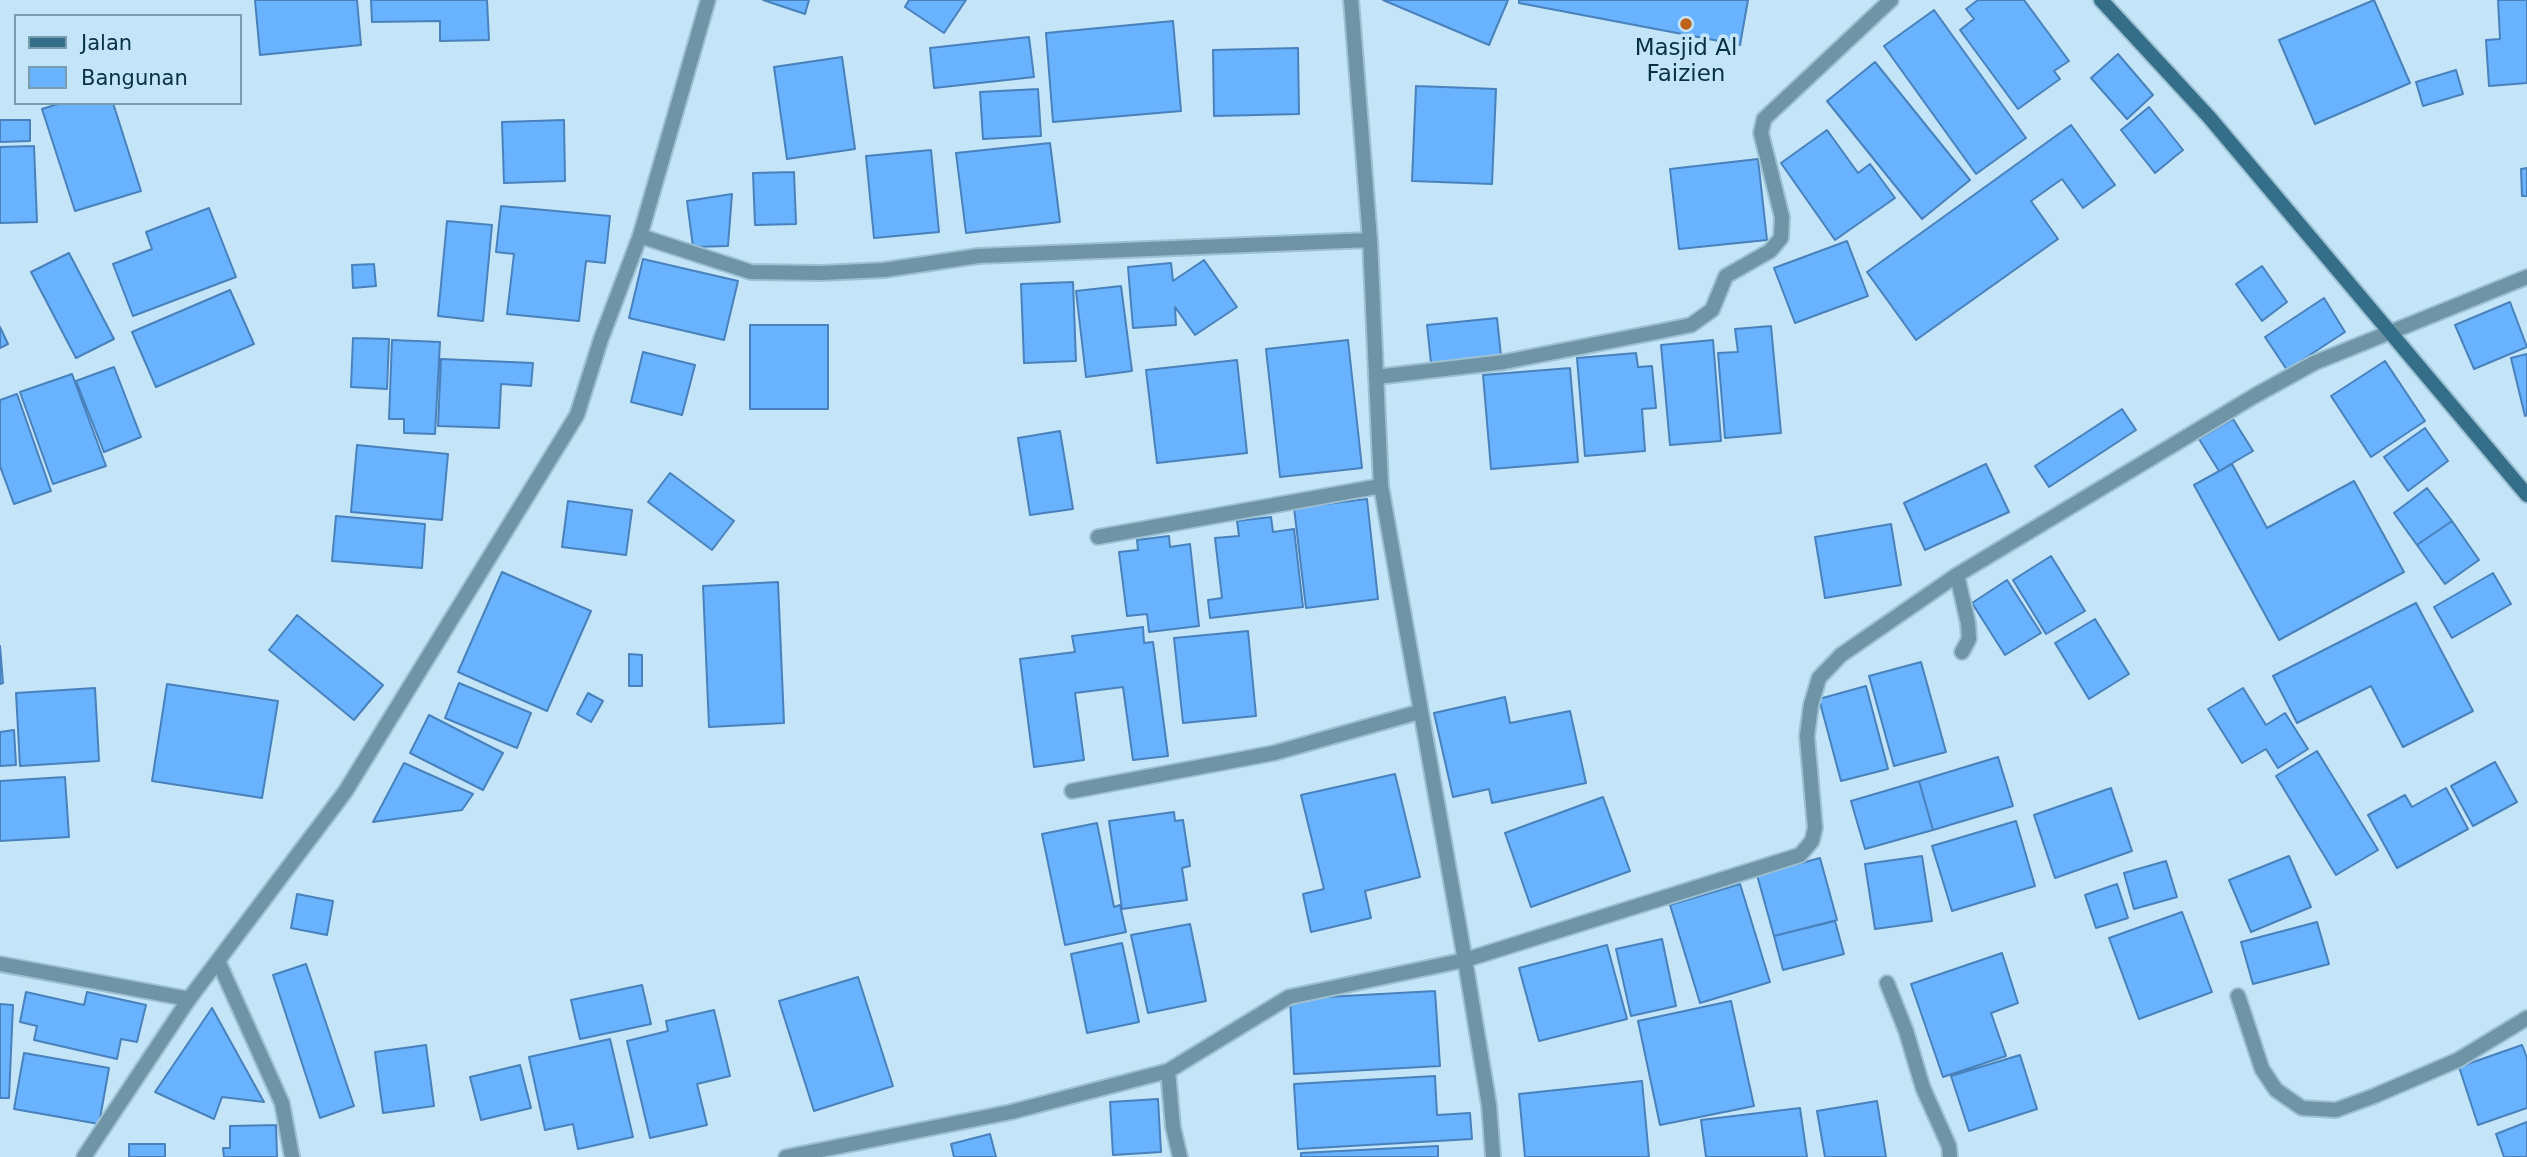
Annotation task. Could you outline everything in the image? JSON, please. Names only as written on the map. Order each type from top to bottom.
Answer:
[{"type":"main road","points":[[2101,0],[2210,117],[2527,495]]},
{"type":"street","points":[[84,1157],[189,999],[219,963],[345,792],[577,415],[601,339],[640,236],[708,0]]},
{"type":"street","points":[[1350,0],[1370,240],[1381,486],[1465,960],[1489,1105],[1493,1157]]},
{"type":"street","points":[[1376,377],[1504,362],[1638,336],[1691,325],[1712,310],[1726,276],[1770,251],[1780,238],[1782,217],[1761,133],[1764,119],[1891,0]]},
{"type":"street","points":[[640,236],[751,272],[821,273],[884,270],[978,256],[1370,240]]},
{"type":"street","points":[[786,1157],[998,1115],[1168,1071],[1289,997],[1465,960],[1800,855],[1812,841],[1815,828],[1807,736],[1811,705],[1819,678],[1841,655],[1957,575],[2256,394],[2314,363],[2527,277]]},
{"type":"street","points":[[1098,537],[1381,486]]},
{"type":"street","points":[[1957,575],[1968,623],[1969,639],[1962,652]]},
{"type":"street","points":[[1072,791],[1274,753],[1419,712]]},
{"type":"street","points":[[219,963],[282,1103],[292,1157]]},
{"type":"street","points":[[0,964],[189,999]]},
{"type":"street","points":[[1887,983],[1906,1031],[1923,1088],[1950,1146],[1950,1157]]},
{"type":"street","points":[[2238,996],[2262,1069],[2276,1090],[2302,1108],[2336,1110],[2374,1096],[2458,1060],[2527,1018]]},
{"type":"street","points":[[1168,1071],[1173,1127],[1180,1157]]},
{"type":"building","points":[[255,0],[357,0],[361,45],[260,55]]},
{"type":"building","points":[[371,0],[487,0],[489,40],[440,41],[440,21],[372,22]]},
{"type":"building","points":[[763,0],[809,0],[805,14]]},
{"type":"building","points":[[909,0],[966,0],[944,33],[905,7]]},
{"type":"building","points":[[1383,0],[1508,0],[1489,45]]},
{"type":"building","name":"Masjid Al Faizien","points":[[1519,0],[1748,0],[1740,45],[1519,3]]},
{"type":"building","points":[[1978,0],[2024,0],[2069,61],[2054,71],[2060,79],[2018,109],[1960,30],[1974,19],[1966,9]]},
{"type":"building","points":[[2374,0],[2410,83],[2315,124],[2279,40]]},
{"type":"building","points":[[2498,0],[2527,0],[2527,83],[2489,86],[2486,40],[2500,39]]},
{"type":"building","points":[[1934,10],[2026,138],[1976,174],[1884,46]]},
{"type":"building","points":[[1173,21],[1181,111],[1053,122],[1046,33]]},
{"type":"building","points":[[1029,37],[1034,77],[934,88],[930,48]]},
{"type":"building","points":[[1298,48],[1299,114],[1214,116],[1213,50]]},
{"type":"building","points":[[2118,54],[2153,95],[2127,119],[2091,78]]},
{"type":"building","points":[[842,57],[855,149],[787,159],[774,67]]},
{"type":"building","points":[[1875,62],[1970,180],[1922,219],[1827,101]]},
{"type":"building","points":[[2456,70],[2463,94],[2423,106],[2416,82]]},
{"type":"building","points":[[1416,86],[1496,89],[1492,184],[1412,181]]},
{"type":"building","points":[[1038,89],[1041,136],[983,139],[980,92]]},
{"type":"building","points":[[55,105],[114,105],[141,191],[75,211],[42,109]]},
{"type":"building","points":[[2149,107],[2183,150],[2155,173],[2121,130]]},
{"type":"building","points":[[0,120],[30,120],[30,141],[0,142]]},
{"type":"building","points":[[564,120],[565,181],[504,183],[502,122]]},
{"type":"building","points":[[2071,125],[2115,185],[2083,208],[2062,179],[2031,201],[2058,239],[1916,340],[1867,272]]},
{"type":"building","points":[[1827,130],[1858,173],[1870,164],[1895,198],[1835,240],[1781,163]]},
{"type":"building","points":[[1050,143],[1060,222],[966,233],[956,153]]},
{"type":"building","points":[[34,146],[37,222],[0,223],[0,147]]},
{"type":"building","points":[[931,150],[939,232],[874,238],[866,156]]},
{"type":"building","points":[[1758,159],[1767,240],[1679,249],[1670,169]]},
{"type":"building","points":[[2527,168],[2527,196],[2522,196],[2521,169]]},
{"type":"building","points":[[794,172],[796,224],[755,225],[753,173]]},
{"type":"building","points":[[732,194],[728,246],[693,247],[687,201]]},
{"type":"building","points":[[501,206],[610,216],[605,263],[586,261],[579,321],[507,314],[514,254],[496,252]]},
{"type":"building","points":[[209,208],[236,277],[133,316],[113,264],[152,249],[146,232]]},
{"type":"building","points":[[447,221],[492,225],[483,321],[438,316]]},
{"type":"building","points":[[1847,241],[1868,296],[1795,323],[1774,268]]},
{"type":"building","points":[[69,253],[114,339],[76,358],[31,272]]},
{"type":"building","points":[[643,259],[738,281],[724,340],[629,318]]},
{"type":"building","points":[[1204,260],[1237,307],[1195,335],[1175,307],[1176,325],[1133,328],[1128,267],[1171,263],[1173,281]]},
{"type":"building","points":[[374,264],[376,286],[353,288],[352,265]]},
{"type":"building","points":[[2262,266],[2287,302],[2262,321],[2236,284]]},
{"type":"building","points":[[1073,282],[1076,361],[1024,363],[1021,284]]},
{"type":"building","points":[[1121,286],[1132,371],[1086,377],[1076,291]]},
{"type":"building","points":[[230,290],[254,344],[156,387],[132,332]]},
{"type":"building","points":[[2324,298],[2345,332],[2287,370],[2265,337]]},
{"type":"building","points":[[2510,302],[2527,347],[2474,369],[2455,325]]},
{"type":"building","points":[[1497,318],[1501,356],[1431,363],[1427,325]]},
{"type":"building","points":[[750,325],[828,325],[828,409],[750,409]]},
{"type":"building","points":[[1771,326],[1781,433],[1725,438],[1718,353],[1738,352],[1735,329]]},
{"type":"building","points":[[0,327],[8,344],[0,348]]},
{"type":"building","points":[[353,338],[389,339],[387,389],[351,387]]},
{"type":"building","points":[[392,340],[440,342],[435,434],[404,433],[404,419],[389,419]]},
{"type":"building","points":[[1348,340],[1362,468],[1280,477],[1266,349]]},
{"type":"building","points":[[1713,340],[1721,441],[1670,445],[1661,345]]},
{"type":"building","points":[[643,352],[695,365],[682,415],[631,402]]},
{"type":"building","points":[[1636,353],[1638,367],[1652,366],[1656,408],[1642,409],[1645,451],[1585,456],[1577,358]]},
{"type":"building","points":[[2527,354],[2527,415],[2525,416],[2511,358]]},
{"type":"building","points":[[441,359],[533,363],[531,386],[501,384],[499,428],[438,426]]},
{"type":"building","points":[[1237,360],[1247,453],[1157,463],[1146,370]]},
{"type":"building","points":[[2385,361],[2425,421],[2371,457],[2331,396]]},
{"type":"building","points":[[114,367],[141,437],[104,452],[76,381]]},
{"type":"building","points":[[1570,368],[1578,462],[1491,469],[1483,375]]},
{"type":"building","points":[[72,374],[106,466],[53,484],[20,392]]},
{"type":"building","points":[[17,394],[51,491],[14,504],[0,466],[0,400]]},
{"type":"building","points":[[2122,409],[2136,430],[2049,487],[2035,466]]},
{"type":"building","points":[[2233,419],[2253,451],[2219,471],[2199,439]]},
{"type":"building","points":[[2425,428],[2448,461],[2408,491],[2384,457]]},
{"type":"building","points":[[1060,431],[1073,509],[1030,515],[1018,438]]},
{"type":"building","points":[[357,445],[448,454],[442,520],[351,512]]},
{"type":"building","points":[[1986,464],[2009,512],[1925,550],[1904,503]]},
{"type":"building","points":[[2232,464],[2267,528],[2354,481],[2404,572],[2279,640],[2194,485]]},
{"type":"building","points":[[670,473],[734,521],[712,550],[648,502]]},
{"type":"building","points":[[2427,488],[2452,521],[2417,545],[2394,513]]},
{"type":"building","points":[[1367,499],[1378,599],[1306,608],[1294,508]]},
{"type":"building","points":[[568,501],[632,510],[626,555],[562,547]]},
{"type":"building","points":[[336,516],[425,524],[422,568],[332,561]]},
{"type":"building","points":[[1271,517],[1273,532],[1294,529],[1303,607],[1210,618],[1208,600],[1222,598],[1215,538],[1239,536],[1237,521]]},
{"type":"building","points":[[2452,521],[2479,560],[2445,584],[2417,545]]},
{"type":"building","points":[[1891,524],[1901,585],[1825,598],[1815,537]]},
{"type":"building","points":[[1169,536],[1170,547],[1190,544],[1199,626],[1149,632],[1147,614],[1127,616],[1119,552],[1138,550],[1137,540]]},
{"type":"building","points":[[2051,556],[2085,611],[2046,634],[2013,580]]},
{"type":"building","points":[[502,572],[591,611],[547,711],[458,672]]},
{"type":"building","points":[[2493,573],[2511,604],[2452,638],[2434,607]]},
{"type":"building","points":[[2007,580],[2041,633],[2005,655],[1972,603]]},
{"type":"building","points":[[778,582],[784,723],[709,727],[703,586]]},
{"type":"building","points":[[2416,603],[2473,711],[2403,747],[2371,686],[2297,723],[2273,676]]},
{"type":"building","points":[[297,615],[383,685],[354,720],[269,650]]},
{"type":"building","points":[[2095,619],[2129,674],[2089,699],[2055,643]]},
{"type":"building","points":[[1143,627],[1144,643],[1153,642],[1168,756],[1133,760],[1123,687],[1075,693],[1084,760],[1034,767],[1020,659],[1075,652],[1072,636]]},
{"type":"building","points":[[1248,631],[1256,716],[1183,723],[1174,638]]},
{"type":"building","points":[[0,646],[3,683],[0,684]]},
{"type":"building","points":[[629,654],[642,655],[642,686],[629,686]]},
{"type":"building","points":[[1921,662],[1946,752],[1894,766],[1869,676]]},
{"type":"building","points":[[459,683],[531,713],[517,748],[445,718]]},
{"type":"building","points":[[167,684],[278,701],[262,798],[152,781]]},
{"type":"building","points":[[1866,686],[1888,769],[1841,781],[1819,699]]},
{"type":"building","points":[[95,688],[99,761],[20,766],[16,693]]},
{"type":"building","points":[[2243,688],[2266,725],[2285,713],[2308,749],[2278,768],[2266,749],[2242,763],[2208,709]]},
{"type":"building","points":[[588,693],[603,701],[591,722],[577,714]]},
{"type":"building","points":[[1505,697],[1510,723],[1570,711],[1586,783],[1492,803],[1489,789],[1453,797],[1434,713]]},
{"type":"building","points":[[429,715],[503,753],[483,790],[410,753]]},
{"type":"building","points":[[14,730],[16,765],[0,766],[0,732]]},
{"type":"building","points":[[2317,751],[2378,850],[2336,875],[2276,776]]},
{"type":"building","points":[[1998,757],[2013,806],[1933,830],[1919,781]]},
{"type":"building","points":[[2495,762],[2517,802],[2473,826],[2451,786]]},
{"type":"building","points":[[404,763],[473,794],[462,810],[373,822]]},
{"type":"building","points":[[1395,774],[1420,877],[1365,891],[1371,918],[1311,932],[1303,894],[1324,889],[1301,795]]},
{"type":"building","points":[[65,777],[69,837],[0,841],[0,781]]},
{"type":"building","points":[[1919,781],[1933,830],[1865,849],[1851,801]]},
{"type":"building","points":[[2111,788],[2132,851],[2055,878],[2034,815]]},
{"type":"building","points":[[2446,788],[2468,829],[2397,868],[2368,815],[2405,795],[2412,807]]},
{"type":"building","points":[[1603,797],[1630,871],[1531,907],[1505,833]]},
{"type":"building","points":[[1174,812],[1175,821],[1183,820],[1190,866],[1182,868],[1187,900],[1122,909],[1109,821]]},
{"type":"building","points":[[2016,821],[2035,886],[1952,911],[1932,846]]},
{"type":"building","points":[[1097,823],[1114,907],[1120,905],[1126,932],[1065,945],[1042,834]]},
{"type":"building","points":[[1922,856],[1932,921],[1875,929],[1865,864]]},
{"type":"building","points":[[2289,856],[2311,907],[2251,932],[2229,880]]},
{"type":"building","points":[[1820,858],[1837,920],[1774,936],[1757,875]]},
{"type":"building","points":[[2166,861],[2177,897],[2134,909],[2124,873]]},
{"type":"building","points":[[1740,884],[1770,982],[1700,1003],[1670,905]]},
{"type":"building","points":[[2117,884],[2128,918],[2096,928],[2085,895]]},
{"type":"building","points":[[297,894],[333,901],[327,935],[291,928]]},
{"type":"building","points":[[2182,912],[2212,992],[2139,1019],[2109,938]]},
{"type":"building","points":[[1835,921],[1844,954],[1783,970],[1774,936]]},
{"type":"building","points":[[2317,922],[2329,964],[2253,984],[2241,942]]},
{"type":"building","points":[[1190,924],[1206,1001],[1148,1013],[1131,935]]},
{"type":"building","points":[[1662,939],[1676,1006],[1631,1016],[1616,949]]},
{"type":"building","points":[[1122,943],[1139,1022],[1087,1033],[1071,954]]},
{"type":"building","points":[[1607,945],[1627,1019],[1539,1041],[1519,968]]},
{"type":"building","points":[[2002,953],[2018,1003],[1991,1013],[2006,1056],[1943,1077],[1911,984]]},
{"type":"building","points":[[306,964],[354,1106],[320,1118],[273,975]]},
{"type":"building","points":[[858,977],[893,1086],[814,1111],[779,1001]]},
{"type":"building","points":[[642,985],[651,1024],[580,1039],[571,1000]]},
{"type":"building","points":[[1435,991],[1440,1066],[1294,1074],[1290,999]]},
{"type":"building","points":[[26,992],[84,1005],[87,992],[146,1005],[137,1042],[121,1039],[117,1059],[34,1040],[37,1026],[20,1022]]},
{"type":"building","points":[[1731,1001],[1754,1106],[1660,1125],[1638,1021]]},
{"type":"building","points":[[0,1004],[13,1005],[9,1098],[0,1098]]},
{"type":"building","points":[[212,1008],[264,1102],[222,1097],[214,1119],[155,1092]]},
{"type":"building","points":[[714,1010],[730,1076],[697,1084],[707,1125],[650,1138],[627,1041],[668,1031],[666,1021]]},
{"type":"building","points":[[610,1039],[633,1137],[578,1149],[573,1124],[545,1130],[529,1057]]},
{"type":"building","points":[[426,1045],[434,1106],[383,1113],[375,1052]]},
{"type":"building","points":[[2522,1045],[2527,1058],[2527,1108],[2478,1125],[2459,1067]]},
{"type":"building","points":[[24,1053],[109,1068],[99,1124],[14,1109]]},
{"type":"building","points":[[2020,1055],[2037,1109],[1969,1131],[1951,1076]]},
{"type":"building","points":[[520,1065],[531,1108],[481,1120],[470,1077]]},
{"type":"building","points":[[1435,1076],[1437,1115],[1470,1113],[1472,1139],[1298,1149],[1294,1084]]},
{"type":"building","points":[[1642,1081],[1649,1157],[1525,1157],[1519,1094]]},
{"type":"building","points":[[1158,1099],[1161,1152],[1113,1155],[1110,1102]]},
{"type":"building","points":[[1877,1101],[1886,1157],[1825,1157],[1817,1111]]},
{"type":"building","points":[[1800,1108],[1807,1157],[1706,1157],[1701,1120]]},
{"type":"building","points":[[2527,1122],[2527,1157],[2504,1157],[2496,1134]]},
{"type":"building","points":[[276,1125],[277,1157],[224,1157],[223,1148],[230,1148],[230,1126]]},
{"type":"building","points":[[990,1134],[996,1157],[954,1157],[951,1144]]},
{"type":"building","points":[[129,1144],[165,1144],[165,1157],[129,1157]]},
{"type":"building","points":[[1438,1146],[1438,1157],[1301,1157],[1301,1153]]},
{"type":"place","name":"Masjid Al Faizien","points":[[1686,24]]}]
